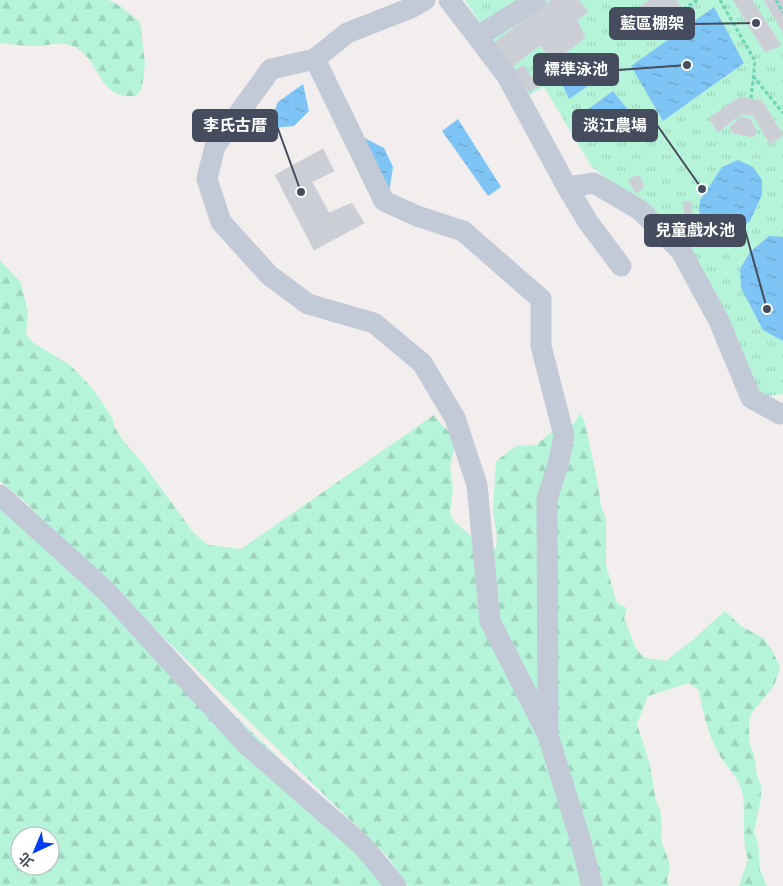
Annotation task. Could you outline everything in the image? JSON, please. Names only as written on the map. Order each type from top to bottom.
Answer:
[{"type":"street","points":[[425,0],[410,8],[347,33],[315,59],[271,69],[215,146],[207,179],[221,222],[269,275],[308,304],[374,323],[422,363],[455,418],[477,485],[490,621],[548,735],[592,886]]},
{"type":"street","points":[[449,0],[507,76],[588,222],[622,266]]},
{"type":"street","points":[[477,37],[536,0]]},
{"type":"street","points":[[315,59],[384,201],[417,216],[463,231],[541,299],[541,346],[564,436],[558,466],[547,498],[548,735]]},
{"type":"street","points":[[567,187],[594,183],[640,210],[681,251],[720,321],[751,398],[780,414],[783,413]]},
{"type":"street","points":[[0,495],[106,591],[247,745],[363,846],[396,886]]},
{"type":"path","points":[[682,9],[698,0]]},
{"type":"path","points":[[720,0],[755,61],[751,99]]},
{"type":"path","points":[[776,0],[783,12]]},
{"type":"path","points":[[753,76],[783,113]]},
{"type":"green space","points":[[0,0],[109,0],[120,6],[140,22],[145,64],[142,88],[136,96],[113,92],[100,77],[89,59],[73,46],[64,44],[35,46],[0,43]]},
{"type":"green space","points":[[465,0],[783,0],[783,394],[762,397],[721,308],[650,211],[592,167],[544,87],[527,96]]},
{"type":"green space","points":[[0,260],[21,283],[28,312],[26,334],[32,342],[70,365],[92,388],[112,417],[114,426],[121,438],[144,465],[193,532],[208,545],[241,549],[434,415],[456,439],[450,468],[453,489],[450,512],[453,520],[483,547],[496,549],[497,537],[493,510],[496,461],[516,446],[536,445],[554,430],[564,430],[574,423],[580,413],[585,423],[601,507],[606,519],[606,565],[617,603],[627,608],[624,618],[636,649],[645,658],[667,661],[725,611],[741,626],[763,638],[771,648],[780,667],[774,686],[753,711],[749,720],[749,742],[761,786],[761,798],[754,832],[758,844],[760,870],[767,886],[739,886],[748,859],[744,842],[742,791],[738,781],[721,757],[711,738],[699,690],[689,683],[648,696],[637,724],[650,765],[656,801],[660,809],[661,840],[669,862],[667,881],[669,886],[408,886],[387,856],[23,500],[0,481]]},
{"type":"green space","points":[[0,494],[13,500],[357,834],[390,886],[0,886]]},
{"type":"water","points":[[714,7],[744,63],[663,121],[631,66]]},
{"type":"water","points":[[588,60],[601,77],[569,99],[560,79]]},
{"type":"water","points":[[303,84],[309,111],[294,126],[272,128],[269,122],[278,102]]},
{"type":"water","points":[[613,91],[633,116],[598,143],[586,138],[576,118]]},
{"type":"water","points":[[458,119],[501,187],[488,196],[442,131]]},
{"type":"water","points":[[353,132],[384,148],[393,167],[389,193]]},
{"type":"water","points":[[738,160],[753,167],[762,180],[762,195],[750,221],[732,236],[717,236],[706,227],[699,211],[700,200],[722,167]]},
{"type":"water","points":[[769,236],[783,237],[783,341],[763,330],[741,288],[740,269],[750,252]]},
{"type":"building","points":[[551,0],[579,0],[588,12],[577,20],[585,38],[553,62],[540,45],[510,68],[495,42]]},
{"type":"building","points":[[650,0],[676,0],[686,14],[647,39],[629,14]]},
{"type":"building","points":[[733,0],[752,0],[781,45],[765,52]]},
{"type":"building","points":[[764,0],[783,0],[783,31],[780,27]]},
{"type":"building","points":[[523,65],[534,80],[541,75],[545,82],[529,92],[524,88],[514,72]]},
{"type":"building","points":[[740,97],[762,101],[783,135],[770,144],[753,115],[741,114],[718,132],[709,118]]},
{"type":"building","points":[[741,117],[750,119],[757,133],[753,137],[733,133],[730,127]]},
{"type":"building","points":[[323,149],[334,171],[312,182],[329,213],[352,203],[364,223],[314,250],[275,175]]},
{"type":"building","points":[[639,175],[644,187],[636,193],[628,180]]},
{"type":"building","points":[[683,201],[691,202],[692,220],[697,233],[690,235],[685,220]]},
{"type":"place","name":"藍區棚架","points":[[756,23]]},
{"type":"place","name":"標準泳池","points":[[687,65]]},
{"type":"place","name":"淡江農場","points":[[702,189]]},
{"type":"place","name":"李氏古厝","points":[[301,192]]},
{"type":"place","name":"兒童戲水池","points":[[767,309]]}]
